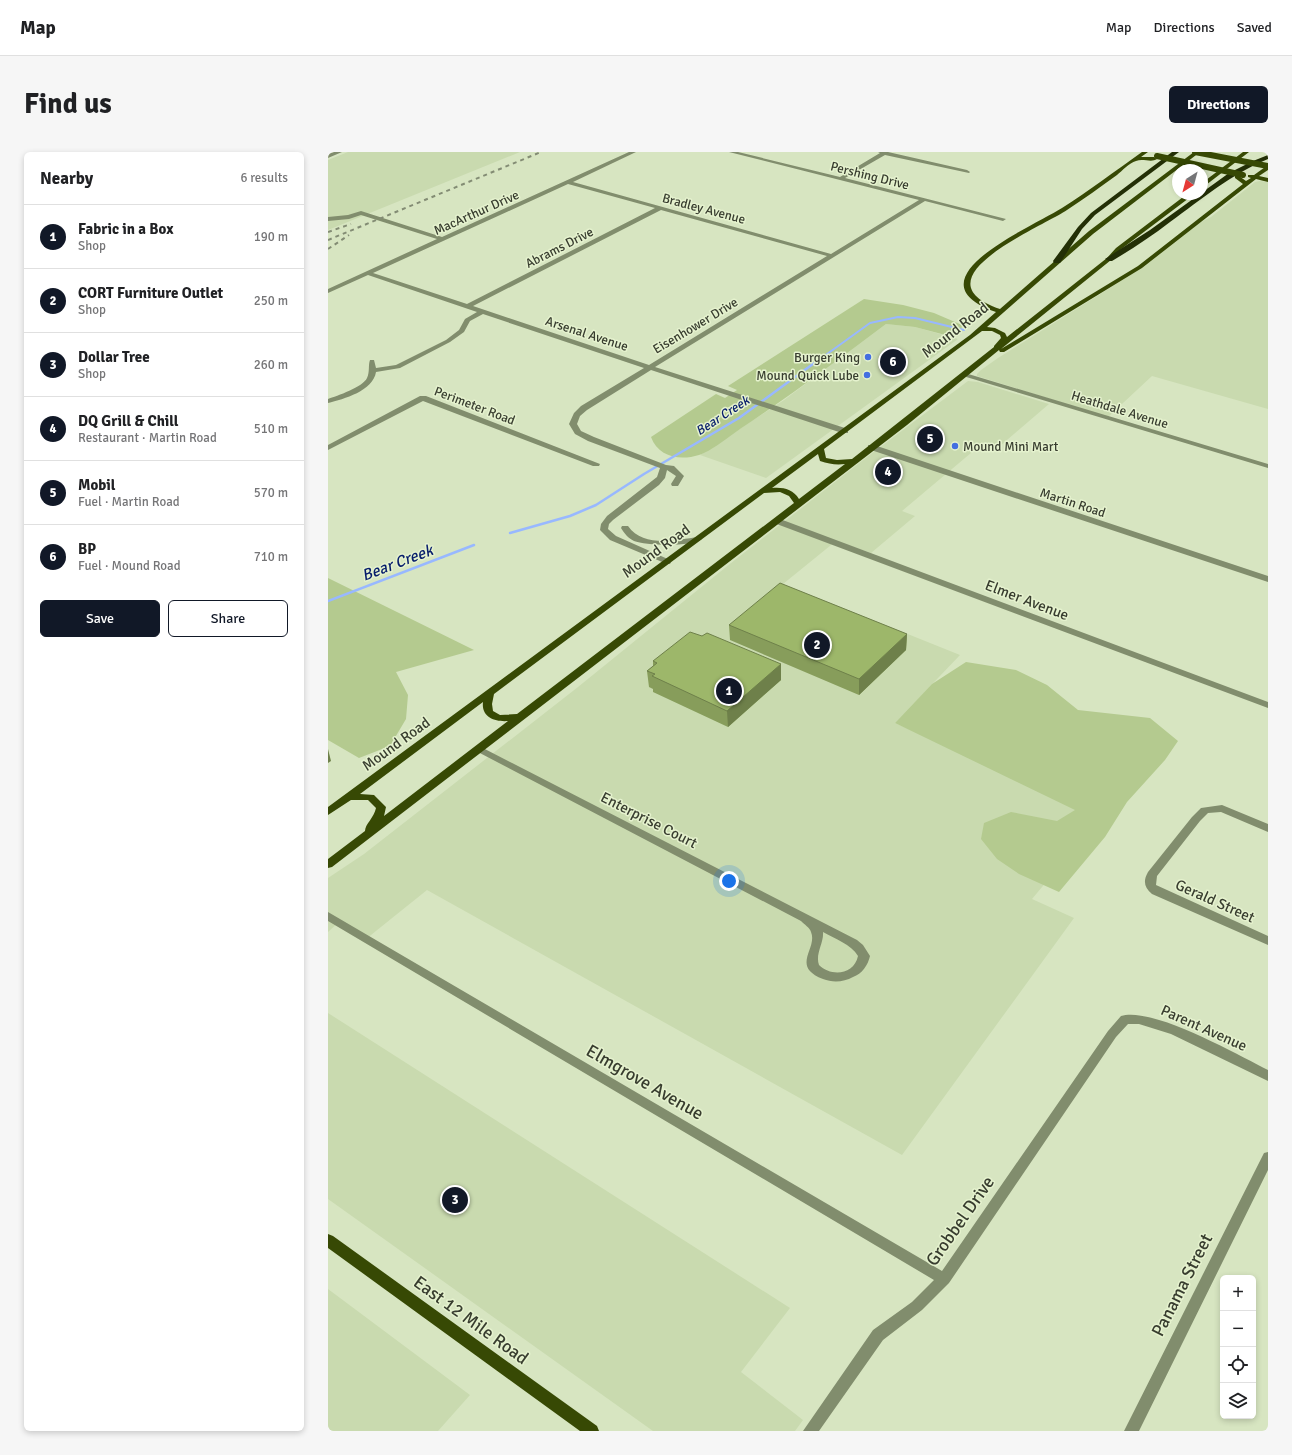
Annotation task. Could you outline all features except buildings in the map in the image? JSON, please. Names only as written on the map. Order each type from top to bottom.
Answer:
[{"type":"highway","points":[[1057,261],[1080,228],[1093,214],[1176,152]]},
{"type":"highway","points":[[1109,259],[1142,239],[1234,171],[1268,157]]},
{"type":"main road","name":"Mound Road","points":[[1001,312],[980,304],[970,296],[967,287],[969,273],[977,262],[1063,209],[1134,160],[1142,152]]},
{"type":"main road","points":[[1142,152],[1156,157],[1237,177],[1246,184]]},
{"type":"main road","name":"Mound Road","points":[[328,812],[982,329],[1057,261],[1138,195],[1196,152]]},
{"type":"main road","points":[[1196,152],[1268,167]]},
{"type":"main road","points":[[1208,181],[1246,152]]},
{"type":"main road","points":[[1134,160],[1156,157],[1268,180]]},
{"type":"main road","points":[[980,362],[1018,342],[1140,267],[1268,167]]},
{"type":"main road","points":[[328,864],[777,521],[798,503],[965,375],[1109,259],[1118,249],[1183,200]]},
{"type":"main road","points":[[982,329],[993,329],[1003,334],[1004,338],[991,354]]},
{"type":"main road","points":[[820,449],[823,459],[829,462],[840,463],[854,460]]},
{"type":"main road","points":[[761,492],[776,489],[786,490],[792,493],[798,503]]},
{"type":"main road","points":[[490,693],[487,707],[490,714],[496,717],[505,718],[521,716]]},
{"type":"main road","points":[[348,797],[370,797],[381,807],[379,816],[364,837]]},
{"type":"main road","name":"East 12 Mile Road","points":[[328,1240],[592,1431]]},
{"type":"street","points":[[328,156],[339,152]]},
{"type":"street","name":"MacArthur Drive","points":[[328,291],[633,152]]},
{"type":"street","name":"Pershing Drive","points":[[732,152],[1003,219]]},
{"type":"street","points":[[840,179],[882,152],[967,172]]},
{"type":"street","name":"Bradley Avenue","points":[[568,182],[833,256]]},
{"type":"street","name":"Eisenhower Drive","points":[[675,484],[680,479],[679,473],[672,468],[664,467],[591,439],[578,432],[573,424],[576,415],[584,408],[923,200]]},
{"type":"street","name":"Abrams Drive","points":[[468,306],[660,208]]},
{"type":"street","points":[[328,219],[349,217],[361,213],[443,239]]},
{"type":"street","name":"Arsenal Avenue","points":[[368,273],[711,388],[845,431]]},
{"type":"street","points":[[372,370],[398,367],[448,341],[462,331],[467,320],[482,311]]},
{"type":"street","points":[[328,401],[336,399],[368,383],[371,379],[372,361]]},
{"type":"street","name":"Heathdale Avenue","points":[[965,375],[1268,466]]},
{"type":"street","name":"Perimeter Road","points":[[328,448],[423,398],[596,464]]},
{"type":"street","name":"Martin Road","points":[[871,447],[1268,579]]},
{"type":"street","points":[[664,467],[661,478],[610,518],[605,524],[604,530],[613,538],[667,562]]},
{"type":"street","name":"Elmer Avenue","points":[[777,521],[1268,705]]},
{"type":"street","points":[[625,528],[626,531],[633,537],[640,540],[660,543],[679,543],[698,539]]},
{"type":"street","name":"Enterprise Court","points":[[479,749],[805,918],[859,948],[862,952],[863,960],[856,970],[847,976],[836,977],[826,975],[817,969],[812,961],[817,932],[805,918]]},
{"type":"street","name":"Gerald Street","points":[[1268,828],[1222,808],[1205,810],[1196,819],[1152,875],[1151,887],[1268,941]]},
{"type":"street","name":"Elmgrove Avenue","points":[[328,916],[944,1279]]},
{"type":"street","name":"Parent Avenue","points":[[1125,1018],[1133,1017],[1154,1023],[1217,1050],[1268,1076]]},
{"type":"street","name":"Grobbel Drive","points":[[810,1431],[878,1335],[917,1306],[944,1279],[1112,1034],[1125,1018]]},
{"type":"street","name":"Panama Street","points":[[1131,1431],[1268,1157]]},
{"type":"shaded area","points":[[348,152],[520,152],[328,230],[328,160]]},
{"type":"shaded area","points":[[1255,182],[1268,182],[1268,409],[1152,376],[1108,417],[977,376],[981,370],[998,358],[1145,266],[1199,223],[1211,217]]},
{"type":"shaded area","points":[[864,299],[903,305],[934,313],[962,325],[961,333],[953,337],[915,327],[886,324],[796,391],[709,451],[684,458],[670,456],[654,444],[651,437],[716,394],[725,398],[737,390],[728,386]]},
{"type":"shaded area","points":[[886,324],[915,327],[958,339],[766,478],[700,455],[784,400]]},
{"type":"shaded area","points":[[968,381],[978,382],[1049,404],[1000,446],[984,442],[902,511],[915,516],[871,553],[836,541],[783,584],[960,655],[895,723],[1103,814],[1032,899],[1074,918],[902,1155],[427,890],[366,939],[339,922],[328,932],[328,878],[364,854],[578,687],[731,563],[867,457]]},
{"type":"shaded area","points":[[328,578],[474,650],[396,672],[408,695],[406,719],[390,746],[359,758],[328,740]]},
{"type":"shaded area","points":[[966,662],[1016,670],[1047,685],[1078,710],[1150,718],[1178,741],[1165,760],[1127,802],[1105,837],[1059,892],[1019,874],[997,859],[981,839],[984,823],[1011,812],[1057,821],[1075,810],[895,723],[932,684]]},
{"type":"shaded area","points":[[328,1013],[790,1308],[741,1372],[803,1420],[795,1431],[653,1431],[328,1199]]},
{"type":"shaded area","points":[[328,1289],[470,1395],[438,1431],[328,1431]]},
{"type":"waterway","name":"Bear Creek","points":[[816,362],[870,323],[898,317],[915,318],[964,330]]},
{"type":"waterway","name":"Bear Creek","points":[[510,533],[570,516],[596,505],[644,474],[739,418],[817,361]]},
{"type":"waterway","name":"Bear Creek","points":[[328,601],[474,545]]},
{"type":"railway","points":[[328,240],[541,152]]},
{"type":"railway","points":[[328,232],[351,224]]},
{"type":"railway","points":[[328,249],[349,235]]},
{"type":"place","name":"Burger King","points":[[868,357]]},
{"type":"place","name":"BP","points":[[893,362]]},
{"type":"place","name":"Mound Quick Lube","points":[[867,375]]},
{"type":"place","name":"Mobil","points":[[930,439]]},
{"type":"place","name":"Mound Mini Mart","points":[[955,446]]},
{"type":"place","name":"DQ Grill & Chill","points":[[888,472]]},
{"type":"place","name":"CORT Furniture Outlet","points":[[817,645]]},
{"type":"place","name":"Fabric in a Box","points":[[729,691]]},
{"type":"place","name":"Dollar Tree","points":[[455,1200]]}]
